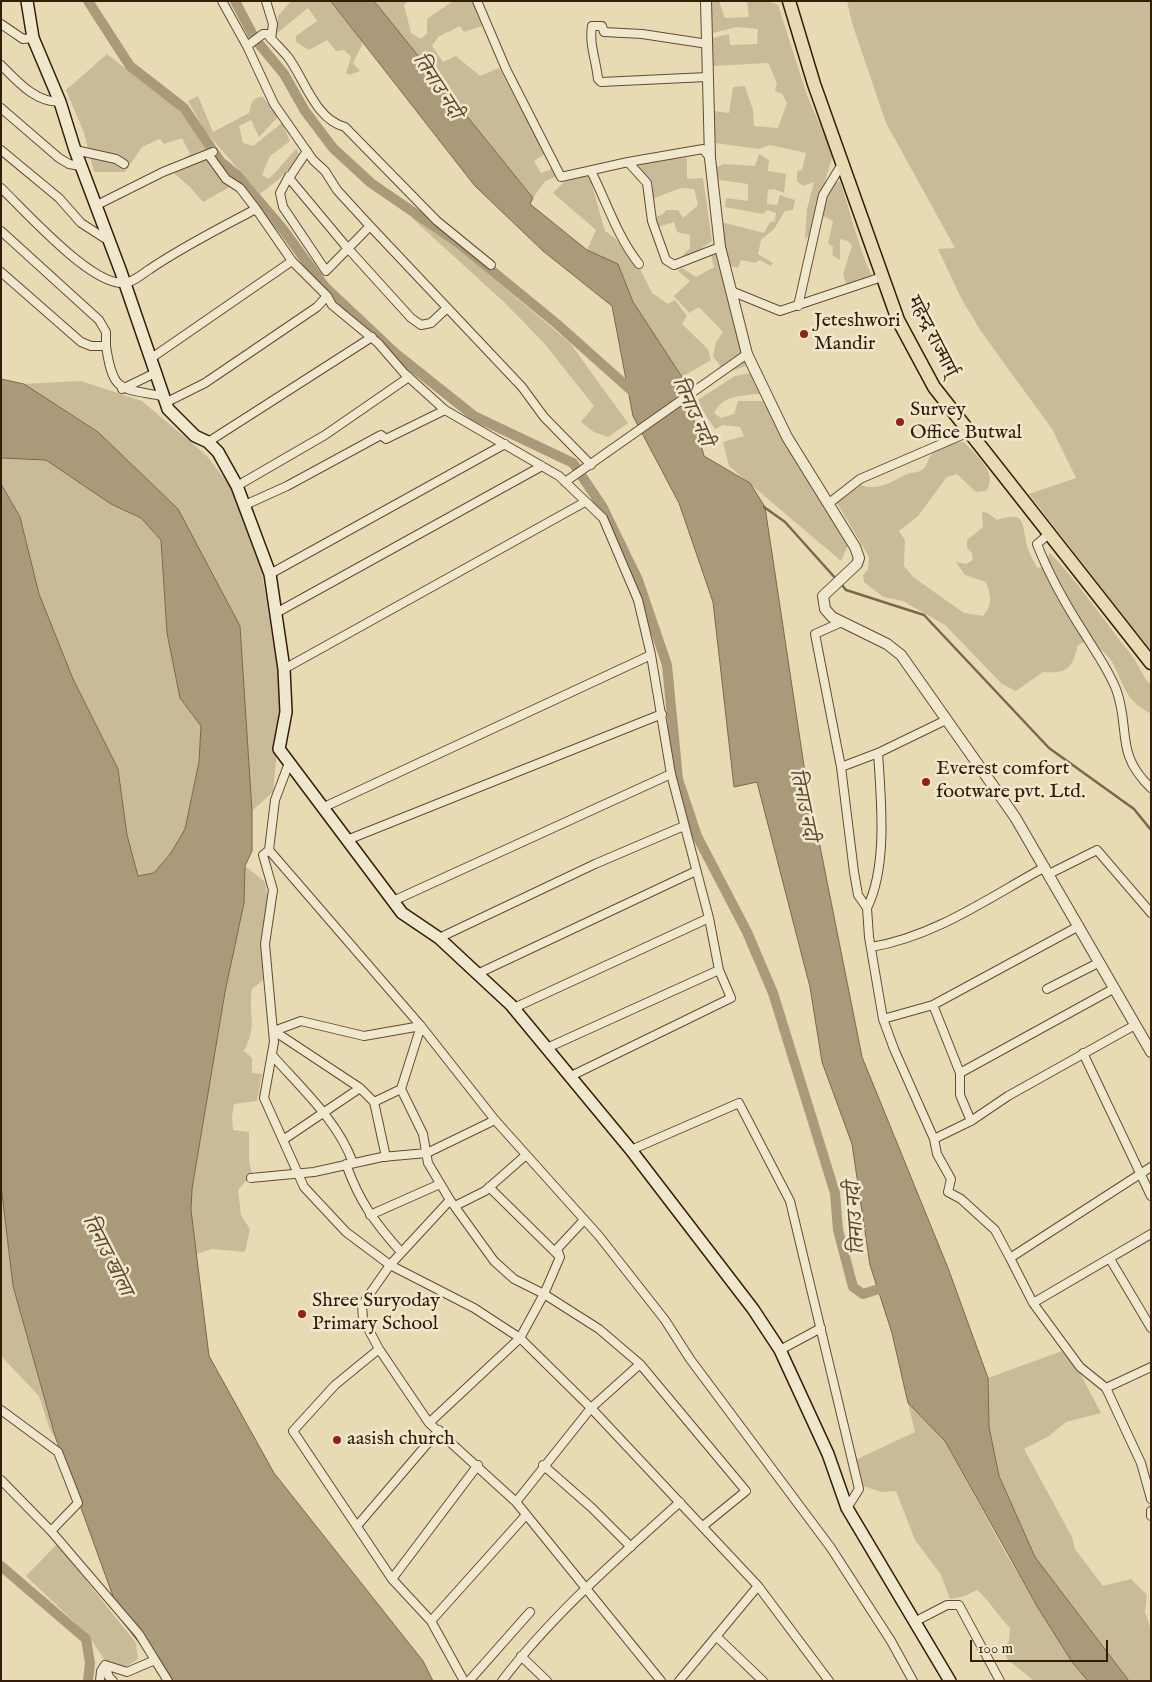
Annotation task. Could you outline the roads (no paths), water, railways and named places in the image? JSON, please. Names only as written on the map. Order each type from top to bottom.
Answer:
[{"type":"highway","name":"महेन्द्र राज्मार्ग्","points":[[789,1],[814,84],[898,320],[934,387],[1151,663]]},
{"type":"main road","points":[[26,1],[34,38],[60,102],[80,166],[125,283],[168,409],[195,436],[208,442],[218,452],[237,486],[270,574],[284,669],[286,712],[279,749],[402,913],[438,938],[514,1008],[548,1048],[753,1309],[780,1350],[828,1454],[847,1508],[950,1681]]},
{"type":"street","points":[[222,1],[247,46],[274,104],[307,151],[370,226],[446,309],[522,387],[544,417],[591,465]]},
{"type":"street","points":[[266,1],[273,24],[269,36]]},
{"type":"street","points":[[477,1],[506,69],[561,177],[628,162],[703,150],[710,158]]},
{"type":"street","points":[[706,1],[710,158],[720,247],[747,354],[787,437],[855,547],[859,558],[858,564],[823,596],[828,614],[887,644],[901,655],[1015,817],[1151,1052]]},
{"type":"street","points":[[1,24],[23,39],[34,38]]},
{"type":"street","points":[[707,77],[601,82],[598,79],[596,59],[590,39],[592,26],[596,24],[602,26],[604,32],[642,34],[708,44]]},
{"type":"street","points":[[247,46],[262,34],[269,36],[288,58],[314,100],[332,122],[345,127],[431,216],[491,264]]},
{"type":"street","points":[[1,65],[38,97],[49,102],[60,102]]},
{"type":"street","points":[[1,108],[59,158],[69,164],[80,166]]},
{"type":"street","points":[[1,150],[59,198],[81,223],[109,241]]},
{"type":"street","points":[[75,150],[116,159],[124,164]]},
{"type":"street","points":[[307,151],[289,176],[280,193],[283,207],[326,271],[370,226]]},
{"type":"street","points":[[95,206],[163,172],[210,153],[226,179],[240,188],[292,261],[326,296],[332,305],[372,338],[409,377],[445,410],[542,466],[564,482],[604,518],[638,600],[651,655],[672,774],[684,826],[710,918],[719,970],[731,998],[571,1076]]},
{"type":"street","points":[[628,162],[647,183],[652,221],[666,260],[674,264],[720,247]]},
{"type":"street","points":[[798,306],[823,196],[842,164]]},
{"type":"street","points":[[592,171],[608,204],[620,237],[639,264]]},
{"type":"street","points":[[289,176],[348,248],[410,318],[421,325],[431,323],[446,309]]},
{"type":"street","points":[[1,188],[78,261],[103,278],[125,283],[133,280],[202,236],[256,209]]},
{"type":"street","points":[[1,231],[98,320],[106,332],[108,363],[116,382],[122,389],[164,399],[205,383],[317,306],[326,296]]},
{"type":"street","points":[[150,359],[292,261]]},
{"type":"street","points":[[1,272],[81,342],[92,346],[106,346]]},
{"type":"street","points":[[731,291],[780,312],[882,277]]},
{"type":"street","points":[[208,442],[372,338]]},
{"type":"street","points":[[564,482],[591,465],[747,354]]},
{"type":"street","points":[[122,389],[155,373]]},
{"type":"street","points":[[237,486],[325,435],[409,377]]},
{"type":"street","points":[[245,505],[287,486],[380,435],[386,439],[445,410]]},
{"type":"street","points":[[828,504],[860,479],[969,432]]},
{"type":"street","points":[[270,574],[505,444]]},
{"type":"street","points":[[276,613],[542,466]]},
{"type":"street","points":[[284,669],[585,502]]},
{"type":"street","points":[[1049,534],[1038,544],[1046,566],[1112,678],[1117,692],[1124,741],[1129,756],[1136,774],[1151,788]]},
{"type":"street","points":[[842,622],[815,634],[841,767],[858,895],[867,908],[871,947],[883,1019],[894,1049],[934,1139],[937,1154],[951,1179],[948,1192],[962,1199],[995,1230],[1033,1303],[1080,1367],[1106,1388],[1140,1462],[1151,1499]]},
{"type":"street","points":[[322,808],[651,655]]},
{"type":"street","points":[[347,840],[662,714]]},
{"type":"street","points":[[841,767],[878,753],[946,720]]},
{"type":"street","points":[[867,908],[873,896],[879,855],[878,753]]},
{"type":"street","points":[[289,762],[275,800],[269,850],[263,855],[273,890],[265,944],[274,1030],[272,1055],[264,1098],[304,1187],[346,1232],[390,1265],[474,1308],[520,1338],[591,1408],[758,1586],[828,1681]]},
{"type":"street","points":[[393,902],[672,774]]},
{"type":"street","points":[[438,938],[595,864],[684,826]]},
{"type":"street","points":[[269,850],[422,1026],[495,1120],[584,1220],[665,1320],[690,1359],[831,1548],[891,1641],[913,1681]]},
{"type":"street","points":[[871,947],[899,943],[928,931],[1047,871],[1097,850],[1151,913]]},
{"type":"street","points":[[477,974],[696,871]]},
{"type":"street","points":[[514,1008],[710,918]]},
{"type":"street","points":[[883,1019],[932,1006],[1079,926]]},
{"type":"street","points":[[1047,989],[1098,963]]},
{"type":"street","points":[[548,1048],[719,970]]},
{"type":"street","points":[[960,1073],[1114,989]]},
{"type":"street","points":[[932,1006],[960,1073],[960,1095],[972,1121]]},
{"type":"street","points":[[274,1030],[301,1022],[364,1036],[422,1026]]},
{"type":"street","points":[[934,1139],[972,1121],[1008,1096],[1135,1025]]},
{"type":"street","points":[[422,1026],[401,1089],[423,1134],[428,1163],[440,1184],[494,1261],[514,1278],[544,1294],[600,1329],[640,1364],[746,1491],[702,1526]]},
{"type":"street","points":[[274,1030],[360,1088],[374,1102],[386,1157]]},
{"type":"street","points":[[1084,1054],[1151,1196]]},
{"type":"street","points":[[272,1055],[323,1113],[347,1146],[356,1191],[370,1215],[402,1252]]},
{"type":"street","points":[[283,1140],[360,1088]]},
{"type":"street","points":[[374,1102],[401,1089]]},
{"type":"street","points":[[630,1150],[739,1102],[790,1201],[859,1489],[847,1508]]},
{"type":"street","points":[[251,1178],[298,1174],[349,1163],[427,1153],[495,1120]]},
{"type":"street","points":[[526,1155],[478,1196],[453,1203],[402,1252],[390,1265],[362,1305],[362,1320],[379,1349],[429,1423],[478,1465],[516,1502],[661,1681]]},
{"type":"street","points":[[1010,1258],[1151,1167]]},
{"type":"street","points":[[370,1215],[440,1184]]},
{"type":"street","points":[[489,1187],[560,1257]]},
{"type":"street","points":[[429,1423],[520,1338],[544,1294],[560,1257],[557,1249],[584,1220]]},
{"type":"street","points":[[1033,1303],[1151,1234]]},
{"type":"street","points":[[1110,1259],[1151,1328]]},
{"type":"street","points":[[780,1350],[820,1328]]},
{"type":"street","points":[[379,1349],[335,1385],[293,1431],[392,1579],[431,1621],[464,1681]]},
{"type":"street","points":[[516,1502],[543,1465],[591,1408],[640,1364]]},
{"type":"street","points":[[1106,1388],[1151,1367]]},
{"type":"street","points":[[1,1410],[58,1452],[78,1503],[51,1531]]},
{"type":"street","points":[[357,1526],[439,1430]]},
{"type":"street","points":[[392,1579],[478,1465]]},
{"type":"street","points":[[543,1465],[592,1508],[631,1547]]},
{"type":"street","points":[[1,1480],[51,1531],[139,1634],[168,1681]]},
{"type":"street","points":[[502,1681],[521,1656],[585,1588],[680,1502]]},
{"type":"street","points":[[1151,1511],[1151,1516]]},
{"type":"street","points":[[431,1621],[526,1515]]},
{"type":"street","points":[[679,1681],[758,1586]]},
{"type":"street","points":[[916,1621],[947,1605],[959,1605],[1000,1681]]},
{"type":"street","points":[[468,1681],[530,1612]]},
{"type":"street","points":[[716,1636],[763,1681]]},
{"type":"street","points":[[521,1656],[547,1681]]},
{"type":"street","points":[[105,1665],[127,1672],[155,1660]]},
{"type":"street","points":[[100,1681],[101,1671],[105,1665]]},
{"type":"street","points":[[105,1665],[109,1677],[113,1681]]},
{"type":"water","name":"तिनाउ नदी","points":[[331,1],[374,1],[533,198],[530,204],[587,250],[618,264],[633,302],[682,377],[704,456],[750,483],[765,507],[804,766],[862,1057],[948,1268],[988,1378],[989,1427],[999,1476],[1035,1557],[1129,1681],[1088,1681],[1072,1662],[1037,1606],[945,1441],[908,1403],[892,1333],[870,1265],[852,1144],[822,1062],[810,987],[757,782],[734,787],[713,602],[679,503],[633,416],[612,306],[543,251],[475,186]]},
{"type":"water","name":"तिनाउ खोला","points":[[1,379],[24,384],[98,432],[178,509],[240,626],[252,811],[252,851],[245,866],[244,903],[225,992],[192,1189],[191,1210],[209,1356],[274,1473],[423,1661],[433,1681],[169,1681],[122,1621],[56,1439],[13,1286],[1,1185],[1,484],[20,517],[39,594],[73,679],[118,769],[127,835],[138,876],[154,873],[171,853],[185,829],[199,762],[201,726],[180,698],[167,633],[161,540],[141,518],[111,504],[46,460],[1,458]]},
{"type":"waterway","name":"तिनाउ नदी","points":[[88,1],[130,66],[184,108],[220,161],[237,175],[282,228],[325,287],[395,353],[474,416],[573,463],[602,506],[638,580],[667,665],[678,779],[697,836],[747,932],[773,993],[835,1193],[838,1230],[853,1287],[863,1294],[882,1288]]},
{"type":"waterway","points":[[235,1],[255,39],[284,74],[305,111],[333,148],[371,183],[457,242],[557,324],[632,391],[640,393]]},
{"type":"waterway","points":[[764,507],[785,522],[837,580]]},
{"type":"waterway","points":[[841,584],[846,590],[924,615],[1049,748],[1134,809],[1151,830]]},
{"type":"waterway","points":[[1,1566],[86,1639],[90,1663],[88,1681]]},
{"type":"place","name":"Jeteshwori Mandir","points":[[804,334]]},
{"type":"place","name":"Survey Office Butwal","points":[[900,422]]},
{"type":"place","name":"Everest comfort footware pvt. Ltd.","points":[[926,782]]},
{"type":"place","name":"Shree Suryoday Primary School","points":[[302,1314]]},
{"type":"place","name":"aasish church","points":[[337,1440]]}]
